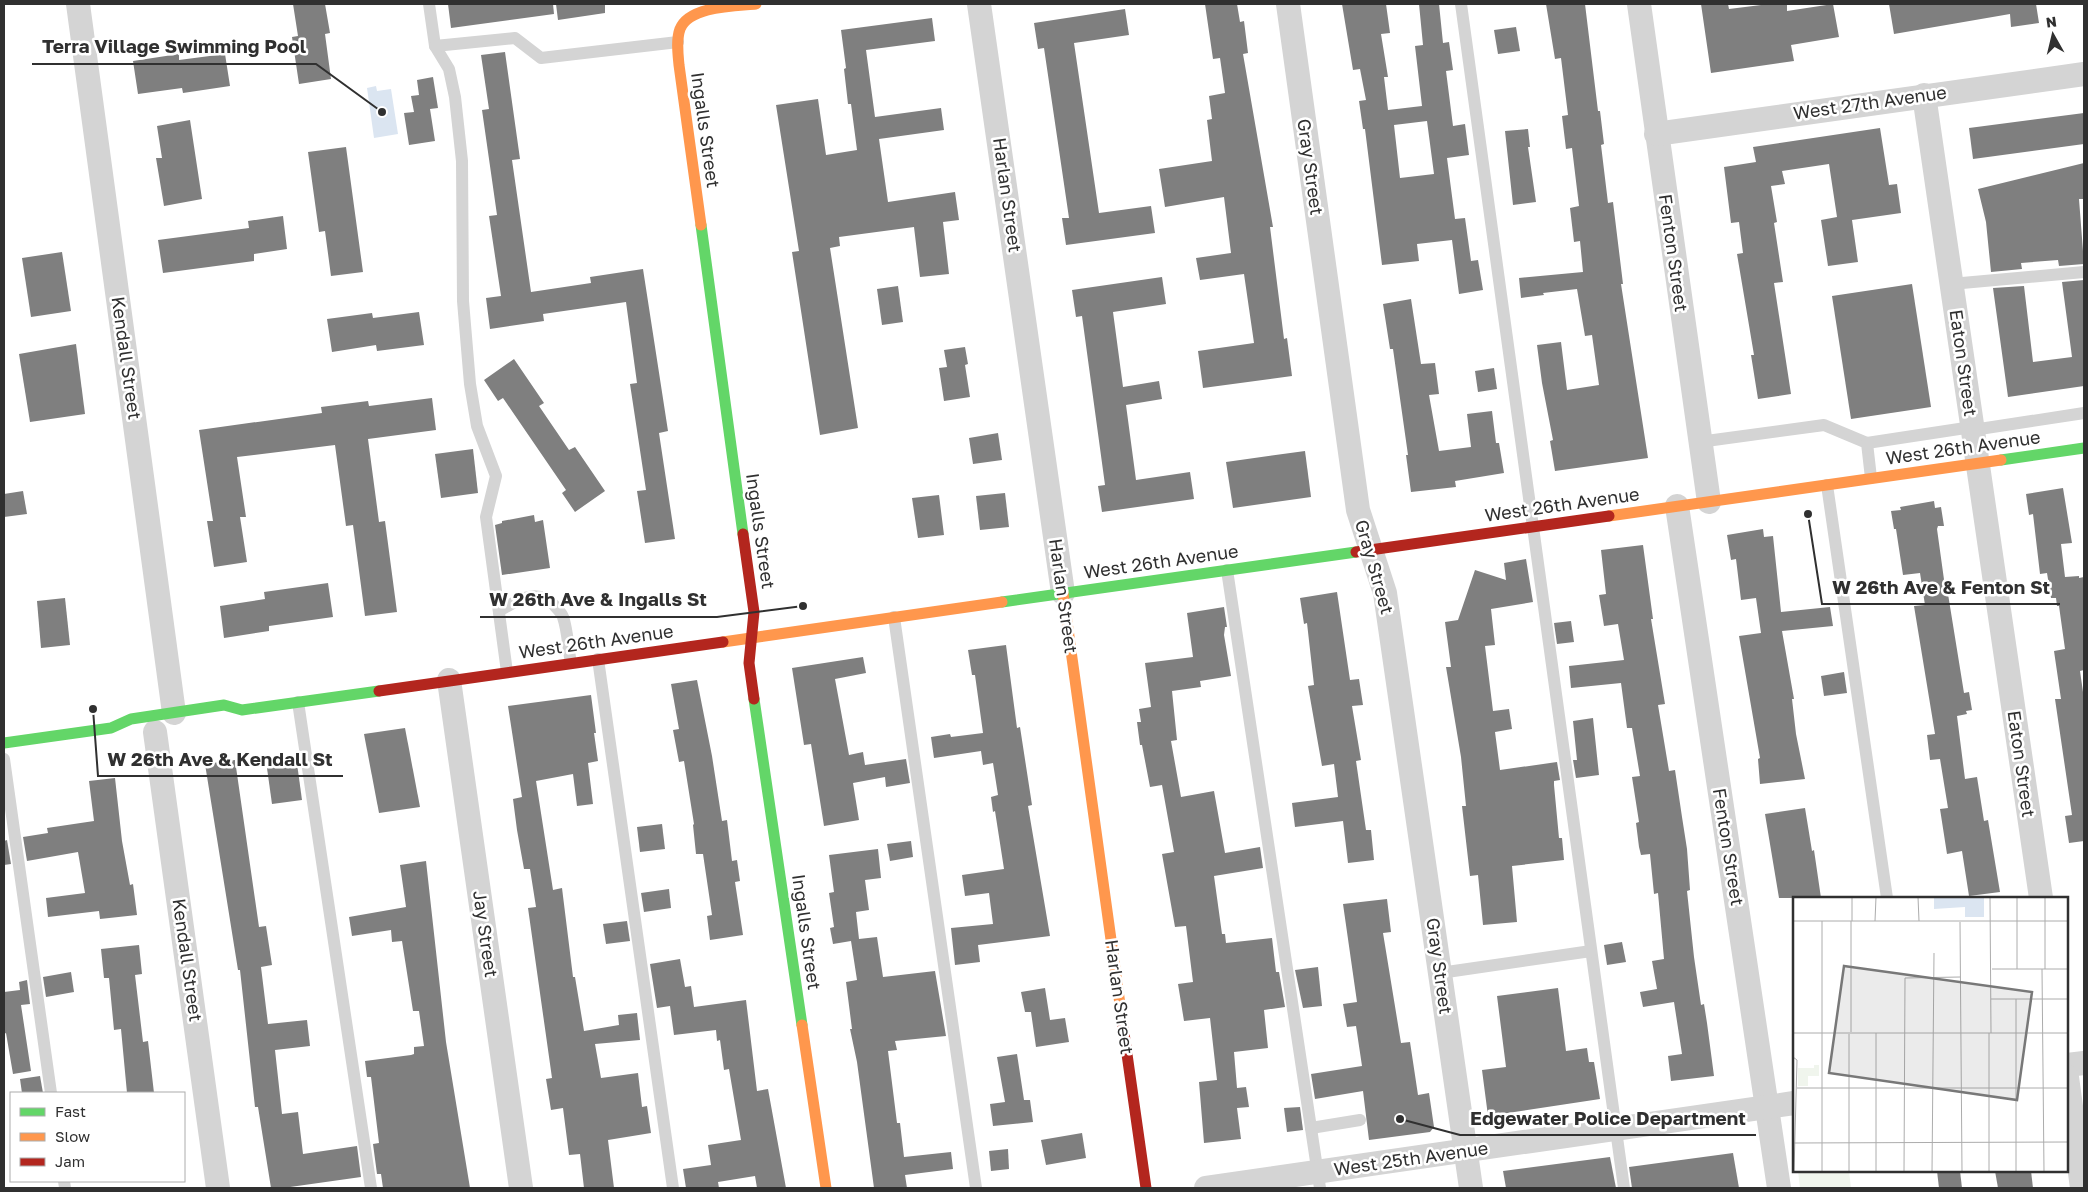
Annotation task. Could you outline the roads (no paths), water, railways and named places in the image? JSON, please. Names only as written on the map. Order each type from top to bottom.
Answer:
[{"type":"street","name":"Kendall Street","points":[[78,4],[158,727],[218,1188]]},
{"type":"street","name":"Ingalls Street","points":[[756,4],[694,14],[681,27],[678,42],[679,66],[754,612],[749,663],[826,1188]]},
{"type":"street","name":"Harlan Street","points":[[979,4],[1146,1188]]},
{"type":"street","name":"Gray Street","points":[[1288,4],[1358,510],[1385,593],[1472,1188]]},
{"type":"street","name":"Fenton Street","points":[[1639,4],[1709,502]]},
{"type":"street","name":"West 27th Avenue","points":[[1656,134],[2084,74]]},
{"type":"street","name":"Eaton Street","points":[[1924,95],[2041,897]]},
{"type":"street","name":"West 26th Avenue","points":[[4,744],[111,728],[131,718],[158,727],[224,705],[242,710],[2084,448]]},
{"type":"street","name":"Fenton Street","points":[[1677,506],[1779,1188]]},
{"type":"street","name":"Jay Street","points":[[449,680],[521,1188]]},
{"type":"street","name":"West 26th Avenue","points":[[226,722],[242,710]]},
{"type":"street","name":"West 26th Avenue","points":[[111,728],[125,733]]},
{"type":"street","points":[[2068,1065],[2084,1063]]},
{"type":"street","points":[[2068,1084],[2082,1188]]},
{"type":"street","name":"West 25th Avenue","points":[[1206,1188],[1319,1180],[1467,1151],[1793,1102]]},
{"type":"lane","points":[[429,4],[434,46],[449,69],[455,97],[462,162],[463,301],[470,384],[477,426],[496,476],[486,517],[507,672]]},
{"type":"lane","points":[[1461,4],[1624,1188]]},
{"type":"lane","points":[[434,46],[515,38],[541,58],[678,42]]},
{"type":"lane","points":[[1951,284],[2084,272]]},
{"type":"lane","points":[[1700,442],[1824,425],[1867,443],[2084,413]]},
{"type":"lane","points":[[1867,443],[1871,478]]},
{"type":"lane","points":[[1826,485],[1887,897]]},
{"type":"lane","points":[[1227,570],[1319,1180]]},
{"type":"lane","points":[[499,611],[519,599],[532,595],[545,598],[552,603],[563,615],[571,663]]},
{"type":"lane","points":[[894,617],[976,1188]]},
{"type":"lane","points":[[598,659],[673,1188]]},
{"type":"lane","points":[[298,702],[371,1188]]},
{"type":"lane","points":[[4,759],[51,1092]]},
{"type":"lane","points":[[1440,973],[1591,951]]},
{"type":"lane","points":[[1311,1128],[1360,1120]]},
{"type":"place","name":"Terra Village Swimming Pool","points":[[382,112]]},
{"type":"place","name":"W 26th Ave & Fenton St","points":[[1808,514]]},
{"type":"place","name":"W 26th Ave & Ingalls St","points":[[803,606]]},
{"type":"place","name":"W 26th Ave & Kendall St","points":[[93,709]]},
{"type":"place","name":"Edgewater Police Department","points":[[1400,1119]]}]
